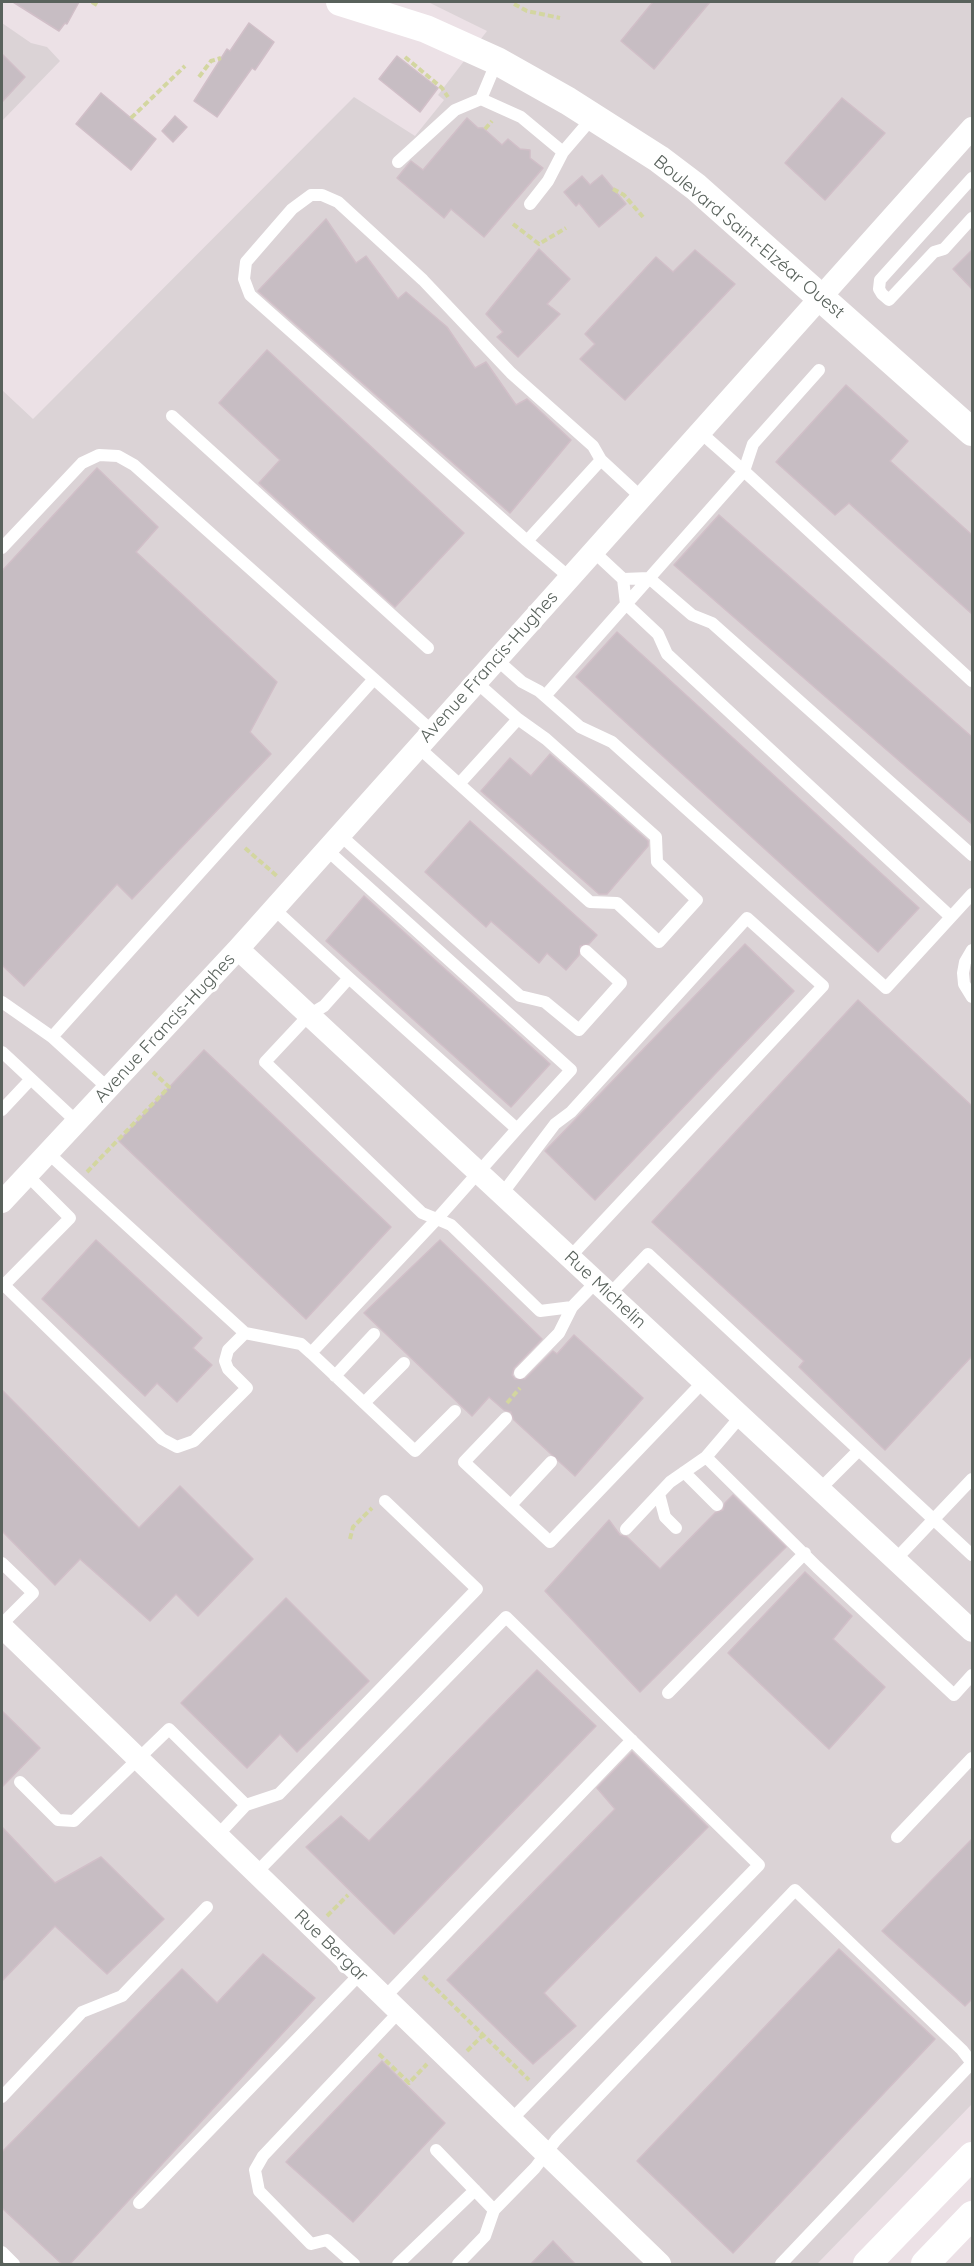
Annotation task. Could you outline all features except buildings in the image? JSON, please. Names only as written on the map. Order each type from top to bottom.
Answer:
[{"type":"street","name":"Boulevard Saint-Elzéar Ouest","points":[[340,2],[426,29],[497,62],[594,116],[696,187],[972,432]]},
{"type":"street","name":"Avenue Francis-Hughes","points":[[2,1202],[238,949],[972,128]]},
{"type":"street","name":"Rue Michelin","points":[[238,949],[972,1631]]},
{"type":"street","name":"Rue Bergar","points":[[2,1626],[660,2265]]},
{"type":"street","points":[[867,2265],[972,2156]]},
{"type":"street","points":[[925,2265],[972,2215]]},
{"type":"lane","points":[[398,162],[455,110],[481,99],[497,62]]},
{"type":"lane","points":[[481,99],[520,117],[563,152]]},
{"type":"lane","points":[[530,204],[548,181],[563,152],[594,116]]},
{"type":"lane","points":[[972,178],[880,280],[878,284],[882,294],[889,300],[934,252],[944,249],[972,218]]},
{"type":"lane","points":[[569,577],[250,295],[244,279],[246,262],[292,209],[311,195],[328,196],[338,202],[401,259],[460,317],[511,372],[593,446],[601,460],[642,498]]},
{"type":"lane","points":[[545,696],[744,471],[753,444],[819,370]]},
{"type":"lane","points":[[172,416],[428,648]]},
{"type":"lane","points":[[700,432],[972,681]]},
{"type":"lane","points":[[2,548],[82,463],[99,455],[118,456],[134,465],[374,679],[425,739],[459,784],[590,902],[617,903],[659,942],[697,900],[657,862],[656,837],[546,739],[518,719],[476,682]]},
{"type":"lane","points":[[526,541],[601,460]]},
{"type":"lane","points":[[593,551],[623,579],[626,604],[658,634],[667,654],[951,917]]},
{"type":"lane","points":[[623,579],[649,578],[692,615],[712,622],[972,855]]},
{"type":"lane","points":[[496,659],[522,682],[545,696],[580,727],[612,742],[886,988],[972,894]]},
{"type":"lane","points":[[52,1037],[374,679]]},
{"type":"lane","points":[[459,784],[518,719]]},
{"type":"lane","points":[[334,842],[520,996],[545,1002],[579,1030],[621,982],[586,951]]},
{"type":"lane","points":[[311,1353],[572,1070],[334,842]]},
{"type":"lane","points":[[273,909],[517,1129]]},
{"type":"lane","points":[[502,1194],[543,1138],[571,1112],[747,918],[823,986],[570,1257]]},
{"type":"lane","points":[[972,950],[965,962],[963,973],[964,984],[972,997]]},
{"type":"lane","points":[[349,978],[324,1006],[309,1014],[265,1062],[422,1213],[451,1226],[540,1311],[572,1307],[603,1288],[648,1254],[858,1451],[884,1471],[972,1556]]},
{"type":"lane","points":[[2,1002],[52,1037],[109,1089]]},
{"type":"lane","points":[[2,1052],[77,1122]]},
{"type":"lane","points":[[2,1110],[31,1079]]},
{"type":"lane","points":[[48,1153],[244,1333],[301,1344],[415,1451],[455,1411]]},
{"type":"lane","points":[[27,1175],[70,1218],[3,1286],[162,1439],[177,1447],[195,1441],[247,1388],[228,1369],[225,1361],[228,1350],[244,1333]]},
{"type":"lane","points":[[520,1373],[559,1333],[572,1307]]},
{"type":"lane","points":[[335,1376],[374,1334]]},
{"type":"lane","points":[[364,1403],[404,1363]]},
{"type":"lane","points":[[503,1422],[464,1462],[550,1542],[704,1382]]},
{"type":"lane","points":[[626,1528],[659,1494],[705,1457],[741,1416]]},
{"type":"lane","points":[[820,1489],[858,1451]]},
{"type":"lane","points":[[705,1457],[954,1695],[972,1675]]},
{"type":"lane","points":[[511,1505],[551,1462]]},
{"type":"lane","points":[[684,1472],[717,1505]]},
{"type":"lane","points":[[896,1559],[972,1479]]},
{"type":"lane","points":[[659,1494],[665,1518],[676,1528]]},
{"type":"lane","points":[[217,1836],[246,1805],[279,1794],[477,1589],[385,1501]]},
{"type":"lane","points":[[668,1693],[804,1553]]},
{"type":"lane","points":[[2,1563],[33,1593],[2,1626]]},
{"type":"lane","points":[[256,1873],[507,1617],[759,1865],[511,2120]]},
{"type":"lane","points":[[20,1782],[58,1820],[70,1822],[80,1817],[169,1729],[246,1805]]},
{"type":"lane","points":[[354,2265],[327,2240],[310,2244],[259,2191],[255,2170],[263,2156],[392,2005],[632,1740]]},
{"type":"lane","points":[[897,1837],[972,1758]]},
{"type":"lane","points":[[458,2265],[485,2236],[494,2210],[795,1890],[954,2042],[972,2063],[781,2265]]},
{"type":"lane","points":[[2,2097],[82,2012],[122,1996],[207,1907]]},
{"type":"lane","points":[[139,2203],[360,1974]]},
{"type":"lane","points":[[436,2150],[494,2210]]},
{"type":"lane","points":[[398,2265],[475,2190]]},
{"type":"lane","points":[[2,2252],[14,2265]]},
{"type":"path","points":[[92,2],[97,5]]},
{"type":"path","points":[[514,4],[527,11],[560,18]]},
{"type":"path","points":[[405,57],[442,88]]},
{"type":"path","points":[[199,77],[211,61],[221,58]]},
{"type":"path","points":[[131,118],[185,66]]},
{"type":"path","points":[[613,189],[624,195],[643,217]]},
{"type":"path","points":[[513,224],[539,244],[566,228]]},
{"type":"path","points":[[245,848],[280,878]]},
{"type":"path","points":[[79,1181],[169,1087],[153,1072]]},
{"type":"path","points":[[503,1422],[496,1414],[520,1388],[520,1373]]},
{"type":"path","points":[[350,1539],[353,1527],[374,1506],[385,1501]]},
{"type":"path","points":[[327,1917],[348,1895]]},
{"type":"path","points":[[420,1973],[532,2083]]},
{"type":"path","points":[[466,2052],[483,2035]]},
{"type":"path","points":[[387,2062],[409,2083],[427,2063]]},
{"type":"shaded area","points":[[428,2],[972,2],[972,2104],[817,2264],[2,2264],[2,390],[33,419],[354,97],[415,136],[444,100],[438,95],[487,31]]},
{"type":"shaded area","points":[[2,23],[31,43],[47,47],[60,61],[2,121]]}]
